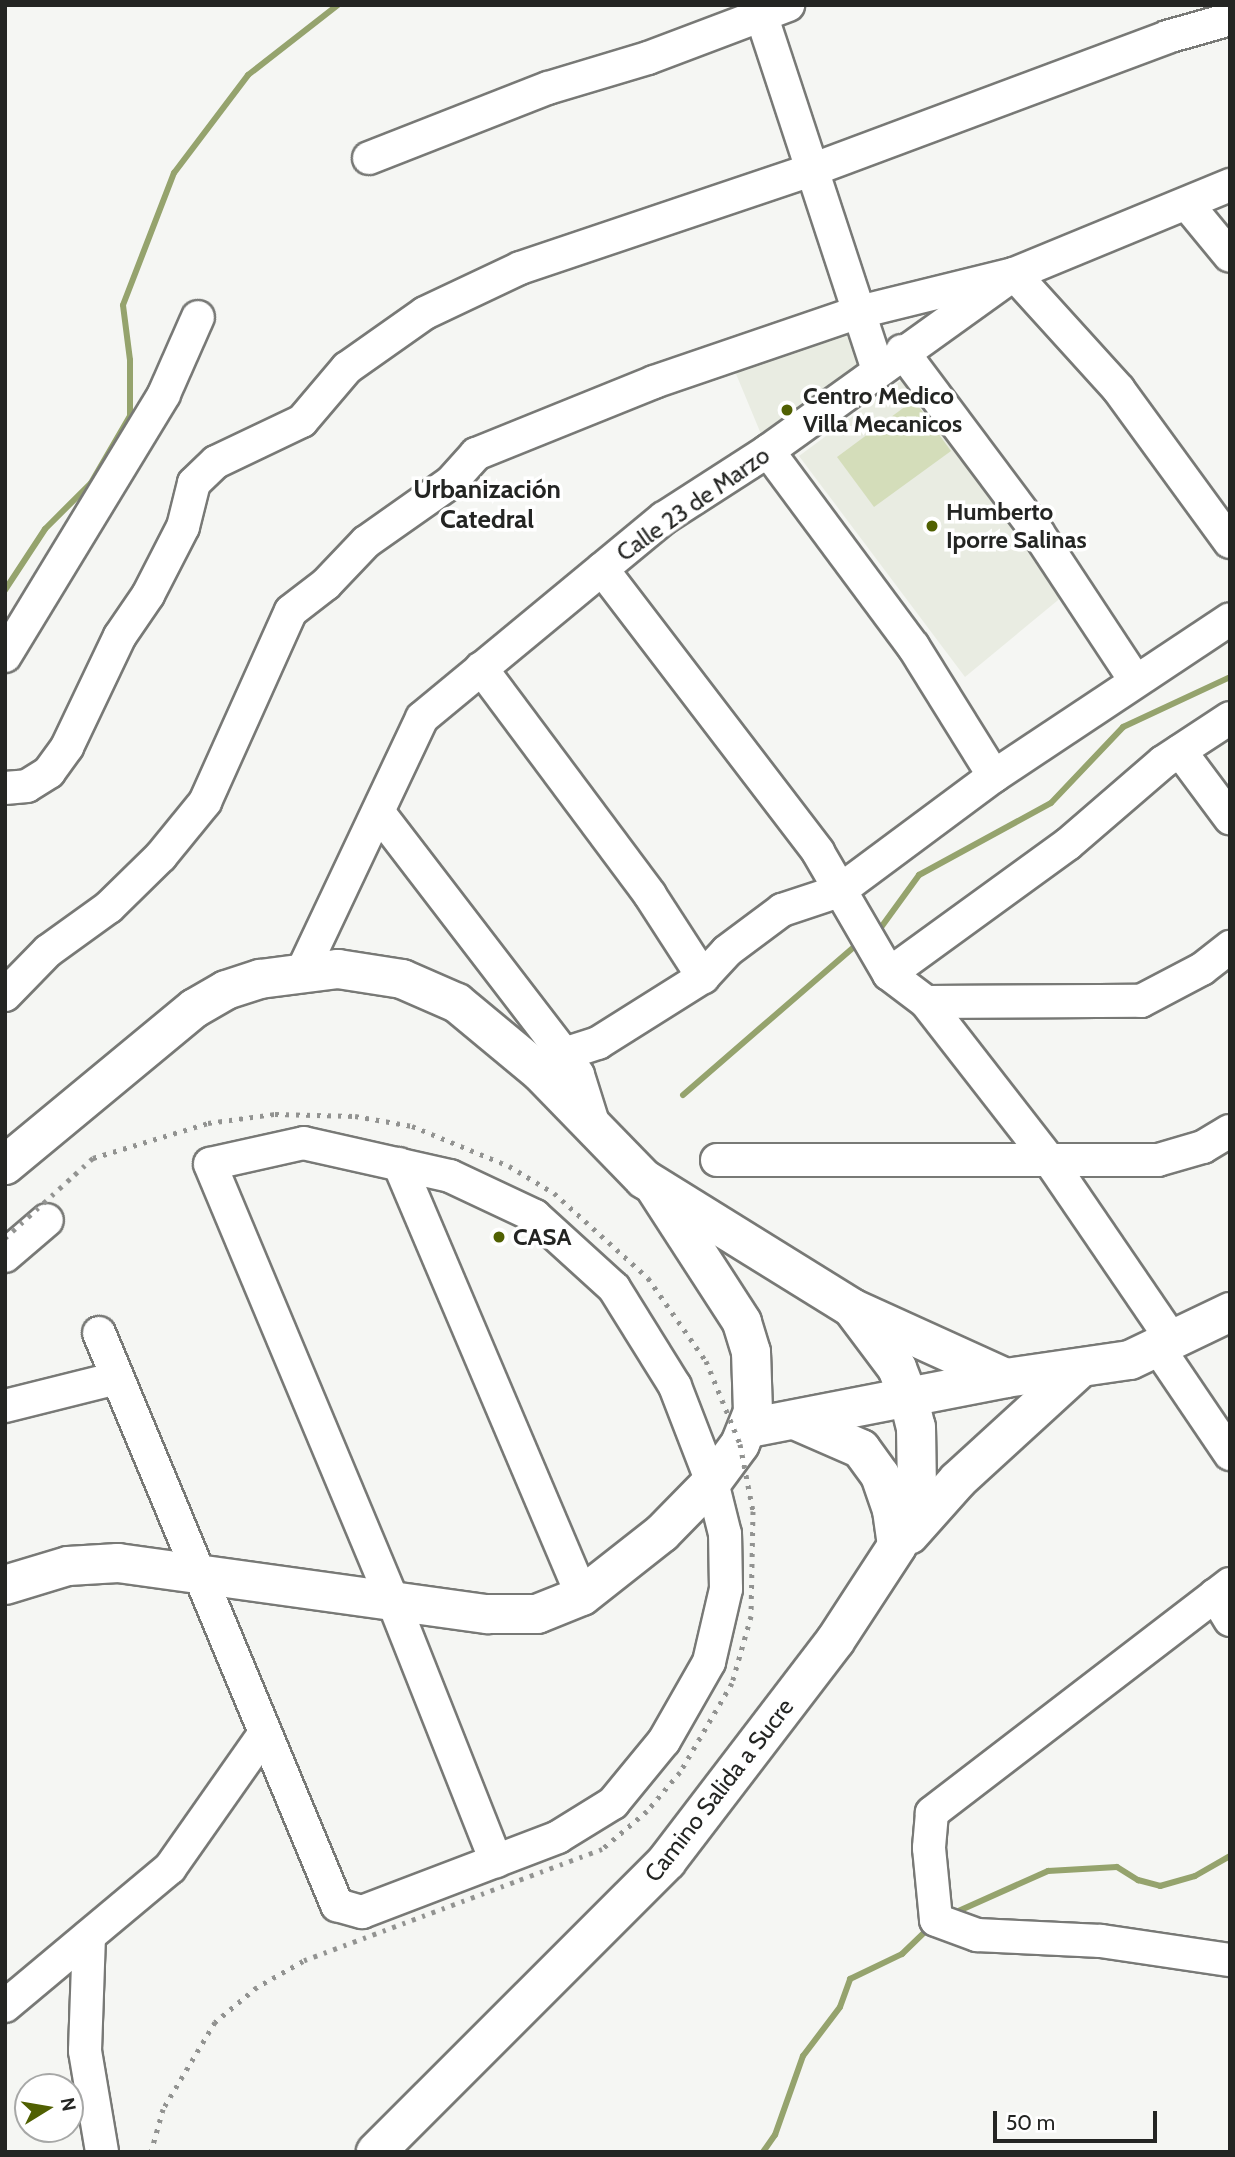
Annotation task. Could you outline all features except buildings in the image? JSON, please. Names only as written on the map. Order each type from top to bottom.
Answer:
[{"type":"main road","points":[[5,1166],[195,1007],[260,979],[338,969],[402,979],[457,1003],[540,1072],[644,1179],[654,1186],[742,1322],[754,1381],[749,1428],[712,1482],[662,1533],[582,1596],[537,1614],[487,1614],[118,1563],[68,1566],[19,1577],[5,1586]]},
{"type":"main road","points":[[644,1179],[852,1308],[1006,1378]]},
{"type":"main road","name":"Camino Salida a Sucre","points":[[376,2152],[667,1861],[835,1641],[897,1546],[917,1489],[916,1427],[897,1368],[852,1308]]},
{"type":"main road","points":[[749,1428],[1006,1378],[1077,1370],[1130,1360],[1230,1312]]},
{"type":"main road","points":[[897,1546],[967,1471],[1077,1370]]},
{"type":"main road","points":[[795,1420],[861,1449],[880,1475],[892,1510],[897,1546]]},
{"type":"street","points":[[369,158],[548,89],[648,58],[769,9],[812,170],[859,312],[890,360],[1038,533],[1136,680]]},
{"type":"street","points":[[5,788],[27,786],[49,772],[67,747],[120,636],[148,595],[183,527],[194,483],[216,462],[302,421],[347,368],[425,313],[520,268],[812,170],[1167,37],[1230,19]]},
{"type":"street","name":"Calle 23 de Marzo","points":[[301,974],[422,718],[664,518],[768,451],[890,360],[1014,274],[1230,185]]},
{"type":"street","points":[[1187,204],[1230,256]]},
{"type":"street","points":[[5,995],[48,951],[110,907],[161,856],[205,802],[291,611],[326,584],[366,542],[451,482],[476,454],[654,382],[859,312],[1014,274],[1119,390],[1230,542]]},
{"type":"street","points":[[5,656],[164,394],[198,317]]},
{"type":"street","points":[[768,451],[913,646],[994,776]]},
{"type":"street","points":[[602,569],[818,852],[889,975],[926,1002],[1050,1161],[1166,1345],[1230,1454]]},
{"type":"street","points":[[564,1054],[598,1043],[703,977],[727,951],[782,910],[839,891],[994,776],[1230,619]]},
{"type":"street","points":[[481,668],[650,895],[703,977]]},
{"type":"street","points":[[889,975],[1068,844],[1180,751],[1230,718]]},
{"type":"street","points":[[1180,751],[1230,818]]},
{"type":"street","points":[[379,813],[564,1054],[578,1075],[594,1126]]},
{"type":"street","points":[[926,1002],[1141,1001],[1202,969],[1230,947]]},
{"type":"street","points":[[717,1160],[1158,1160],[1203,1147],[1230,1130]]},
{"type":"street","points":[[99,1333],[337,1905],[362,1912],[496,1861],[558,1836],[612,1803],[664,1741],[709,1662],[726,1589],[725,1534],[712,1482],[675,1386],[614,1288],[535,1216],[450,1176],[304,1143],[210,1164],[393,1601],[496,1861]]},
{"type":"street","points":[[399,1164],[582,1596]]},
{"type":"street","points":[[5,1256],[47,1220]]},
{"type":"street","points":[[5,1406],[117,1378]]},
{"type":"street","points":[[1225,1600],[932,1813],[929,1847],[936,1920],[976,1935],[1101,1941],[1230,1960]]},
{"type":"street","points":[[5,2006],[170,1868],[265,1733]]},
{"type":"street","points":[[89,1936],[85,2051],[102,2152]]},
{"type":"shaded area","name":"Centro Medico Villa Mecanicos","points":[[859,312],[878,369],[768,451],[729,357]]},
{"type":"shaded area","name":"Humberto Iporre Salinas","points":[[907,376],[1063,596],[965,677],[799,456]]},
{"type":"green space","points":[[914,400],[951,451],[874,507],[837,457]]},
{"type":"waterway","points":[[5,590],[45,529],[91,483],[130,416],[130,360],[123,305],[174,173],[248,75],[338,5]]},
{"type":"waterway","points":[[882,926],[919,875],[1051,803],[1123,727],[1230,677]]},
{"type":"waterway","points":[[683,1095],[853,948]]},
{"type":"waterway","points":[[954,1913],[1048,1871],[1117,1867],[1138,1880],[1160,1886],[1195,1876],[1230,1856]]},
{"type":"waterway","points":[[763,2152],[775,2135],[803,2056],[840,2007],[850,1979],[902,1954],[930,1927]]},
{"type":"railway","points":[[5,1238],[93,1158],[208,1123],[275,1114],[355,1116],[412,1126],[509,1166],[554,1193],[648,1278],[706,1361],[740,1444],[753,1511],[751,1616],[732,1683],[680,1772],[647,1811],[602,1849],[303,1961],[257,1987],[215,2022],[163,2109],[151,2152]]},
{"type":"place","name":"Centro Medico Villa Mecanicos","points":[[787,410]]},
{"type":"place","name":"Humberto Iporre Salinas","points":[[932,526]]},
{"type":"place","name":"CASA","points":[[499,1237]]},
{"type":"district","name":"Urbanización Catedral","points":[[487,505]]}]
